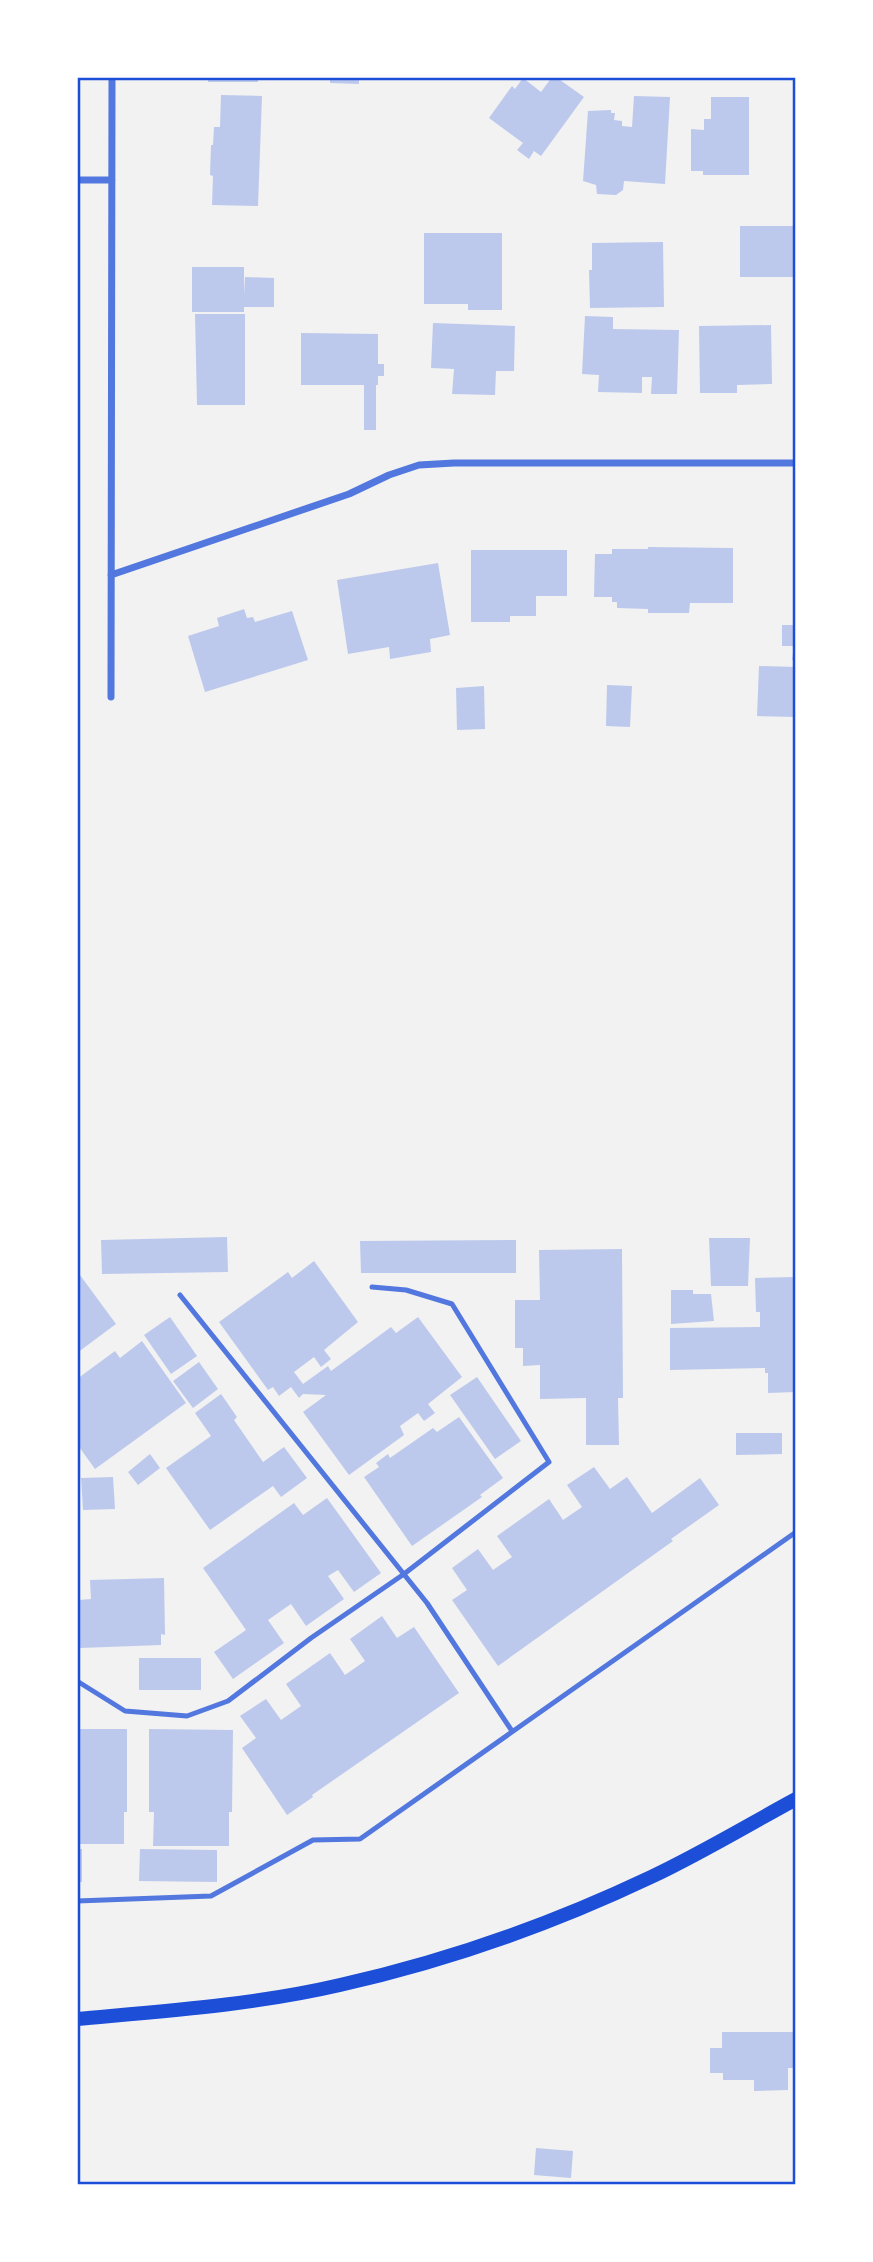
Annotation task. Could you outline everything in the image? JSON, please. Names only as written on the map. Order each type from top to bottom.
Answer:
[{"type":"main road","points":[[77,2019],[248,2003],[340,1985],[448,1956],[551,1921],[639,1882],[796,1799]]},
{"type":"street","points":[[111,697],[112,77]]},
{"type":"street","points":[[77,180],[112,180]]},
{"type":"street","points":[[111,575],[349,494],[389,475],[419,465],[796,463]]},
{"type":"lane","points":[[77,1681],[125,1711],[187,1716],[228,1701],[311,1637],[404,1574],[549,1462],[452,1304],[406,1290],[372,1287]]},
{"type":"lane","points":[[180,1295],[427,1603],[512,1731]]},
{"type":"lane","points":[[77,1901],[211,1896],[313,1840],[360,1839],[796,1532]]},
{"type":"building","points":[[208,77],[258,77],[258,82],[208,82]]},
{"type":"building","points":[[330,77],[359,77],[359,84],[330,83]]},
{"type":"building","points":[[552,77],[556,77],[584,97],[541,156],[534,151],[529,159],[517,150],[523,143],[489,118],[512,86],[515,89],[523,78],[541,92]]},
{"type":"building","points":[[221,95],[262,96],[258,206],[212,205],[211,145],[214,127],[220,127]]},
{"type":"building","points":[[634,96],[670,97],[665,184],[624,181],[623,190],[616,195],[597,194],[596,185],[583,181],[588,111],[611,110],[611,113],[615,113],[614,120],[622,121],[622,126],[632,127]]},
{"type":"building","points":[[711,97],[749,97],[749,175],[703,175],[703,171],[691,171],[691,129],[704,130],[704,119],[711,119]]},
{"type":"building","points":[[740,226],[796,226],[796,277],[740,277]]},
{"type":"building","points":[[424,233],[502,233],[502,310],[468,310],[468,304],[424,304]]},
{"type":"building","points":[[663,242],[664,307],[590,308],[589,270],[592,270],[592,243]]},
{"type":"building","points":[[192,267],[244,267],[244,295],[245,277],[274,278],[274,307],[244,307],[244,312],[192,312]]},
{"type":"building","points":[[195,314],[245,314],[245,405],[197,405]]},
{"type":"building","points":[[585,316],[613,317],[613,329],[679,330],[677,394],[651,394],[652,377],[642,377],[642,393],[598,392],[599,375],[582,374]]},
{"type":"building","points":[[433,323],[515,326],[514,371],[496,371],[495,395],[452,394],[454,369],[431,368]]},
{"type":"building","points":[[771,325],[772,384],[737,385],[737,393],[700,393],[699,326]]},
{"type":"building","points":[[301,333],[378,334],[378,364],[384,364],[384,376],[378,376],[376,385],[376,430],[364,430],[364,385],[301,385]]},
{"type":"building","points":[[733,548],[733,603],[690,603],[689,613],[648,613],[648,609],[617,608],[617,602],[612,602],[612,597],[594,597],[595,554],[612,554],[612,549]]},
{"type":"building","points":[[471,550],[567,550],[567,596],[536,596],[536,616],[510,616],[510,622],[471,622]]},
{"type":"building","points":[[438,563],[450,635],[430,639],[431,652],[390,659],[389,647],[348,654],[337,580]]},
{"type":"building","points":[[244,609],[247,618],[253,617],[255,622],[292,611],[308,660],[205,692],[188,636],[219,626],[217,618]]},
{"type":"building","points":[[782,625],[796,625],[796,660],[792,660],[794,646],[782,646]]},
{"type":"building","points":[[759,666],[796,667],[796,717],[757,716]]},
{"type":"building","points":[[607,685],[632,686],[630,727],[606,726]]},
{"type":"building","points":[[484,686],[485,729],[457,730],[456,688]]},
{"type":"building","points":[[227,1237],[228,1272],[102,1274],[101,1240]]},
{"type":"building","points":[[709,1238],[750,1238],[748,1286],[711,1286]]},
{"type":"building","points":[[516,1240],[516,1273],[361,1273],[360,1241]]},
{"type":"building","points":[[622,1249],[623,1398],[618,1398],[619,1445],[586,1445],[586,1398],[540,1399],[540,1365],[523,1366],[523,1348],[515,1348],[515,1300],[540,1300],[539,1250]]},
{"type":"building","points":[[314,1261],[358,1322],[324,1350],[331,1359],[321,1367],[314,1357],[294,1372],[303,1384],[328,1366],[331,1371],[391,1327],[396,1333],[418,1317],[462,1377],[428,1404],[435,1413],[424,1421],[418,1413],[400,1426],[404,1435],[349,1475],[303,1412],[326,1395],[303,1394],[299,1398],[291,1387],[279,1396],[273,1387],[268,1390],[219,1322],[288,1272],[292,1278]]},
{"type":"building","points":[[77,1271],[116,1324],[77,1353]]},
{"type":"building","points":[[796,1277],[796,1392],[768,1393],[768,1373],[765,1373],[765,1368],[670,1370],[670,1328],[760,1327],[760,1312],[756,1312],[755,1278]]},
{"type":"building","points":[[671,1290],[693,1290],[693,1294],[711,1294],[714,1321],[671,1324]]},
{"type":"building","points":[[170,1317],[197,1356],[171,1374],[144,1335]]},
{"type":"building","points":[[142,1341],[186,1403],[95,1469],[77,1444],[77,1379],[115,1351],[120,1358]]},
{"type":"building","points":[[199,1362],[218,1389],[193,1408],[173,1381]]},
{"type":"building","points":[[477,1377],[521,1441],[495,1459],[450,1395]]},
{"type":"building","points":[[221,1394],[237,1417],[234,1420],[263,1462],[284,1447],[307,1478],[281,1497],[273,1486],[210,1530],[166,1468],[211,1436],[195,1413]]},
{"type":"building","points":[[459,1417],[503,1478],[480,1495],[482,1497],[412,1546],[364,1477],[379,1467],[376,1463],[388,1454],[390,1458],[433,1428],[437,1432]]},
{"type":"building","points":[[736,1433],[782,1433],[782,1454],[736,1455]]},
{"type":"building","points":[[150,1454],[160,1468],[138,1485],[128,1472]]},
{"type":"building","points":[[594,1467],[610,1489],[627,1477],[652,1513],[700,1478],[719,1505],[498,1666],[452,1600],[467,1590],[452,1568],[478,1549],[493,1570],[512,1557],[497,1536],[549,1499],[563,1520],[582,1507],[567,1485]]},
{"type":"building","points":[[113,1477],[115,1509],[83,1510],[81,1478]]},
{"type":"building","points":[[327,1498],[381,1573],[354,1592],[338,1570],[328,1576],[344,1599],[306,1626],[291,1604],[268,1620],[284,1643],[233,1679],[214,1652],[246,1630],[203,1568],[294,1503],[303,1515]]},
{"type":"building","points":[[164,1578],[165,1635],[161,1634],[161,1645],[80,1648],[79,1600],[91,1599],[90,1580]]},
{"type":"building","points":[[382,1616],[397,1638],[414,1627],[459,1693],[287,1815],[242,1748],[256,1738],[240,1716],[266,1699],[281,1720],[301,1706],[286,1684],[330,1653],[345,1675],[365,1661],[350,1639]]},
{"type":"building","points":[[139,1658],[201,1658],[201,1690],[139,1690]]},
{"type":"building","points":[[77,1729],[127,1729],[127,1812],[124,1812],[124,1844],[77,1844]]},
{"type":"building","points":[[149,1729],[233,1730],[229,1846],[153,1846],[154,1812],[149,1812]]},
{"type":"building","points":[[77,1849],[82,1849],[82,1882],[77,1882]]},
{"type":"building","points":[[140,1849],[217,1850],[217,1882],[139,1881]]},
{"type":"building","points":[[722,2032],[796,2032],[796,2068],[788,2068],[788,2090],[754,2091],[754,2080],[723,2080],[723,2073],[710,2073],[710,2048],[722,2048]]},
{"type":"building","points":[[536,2148],[573,2151],[571,2178],[534,2175]]}]
